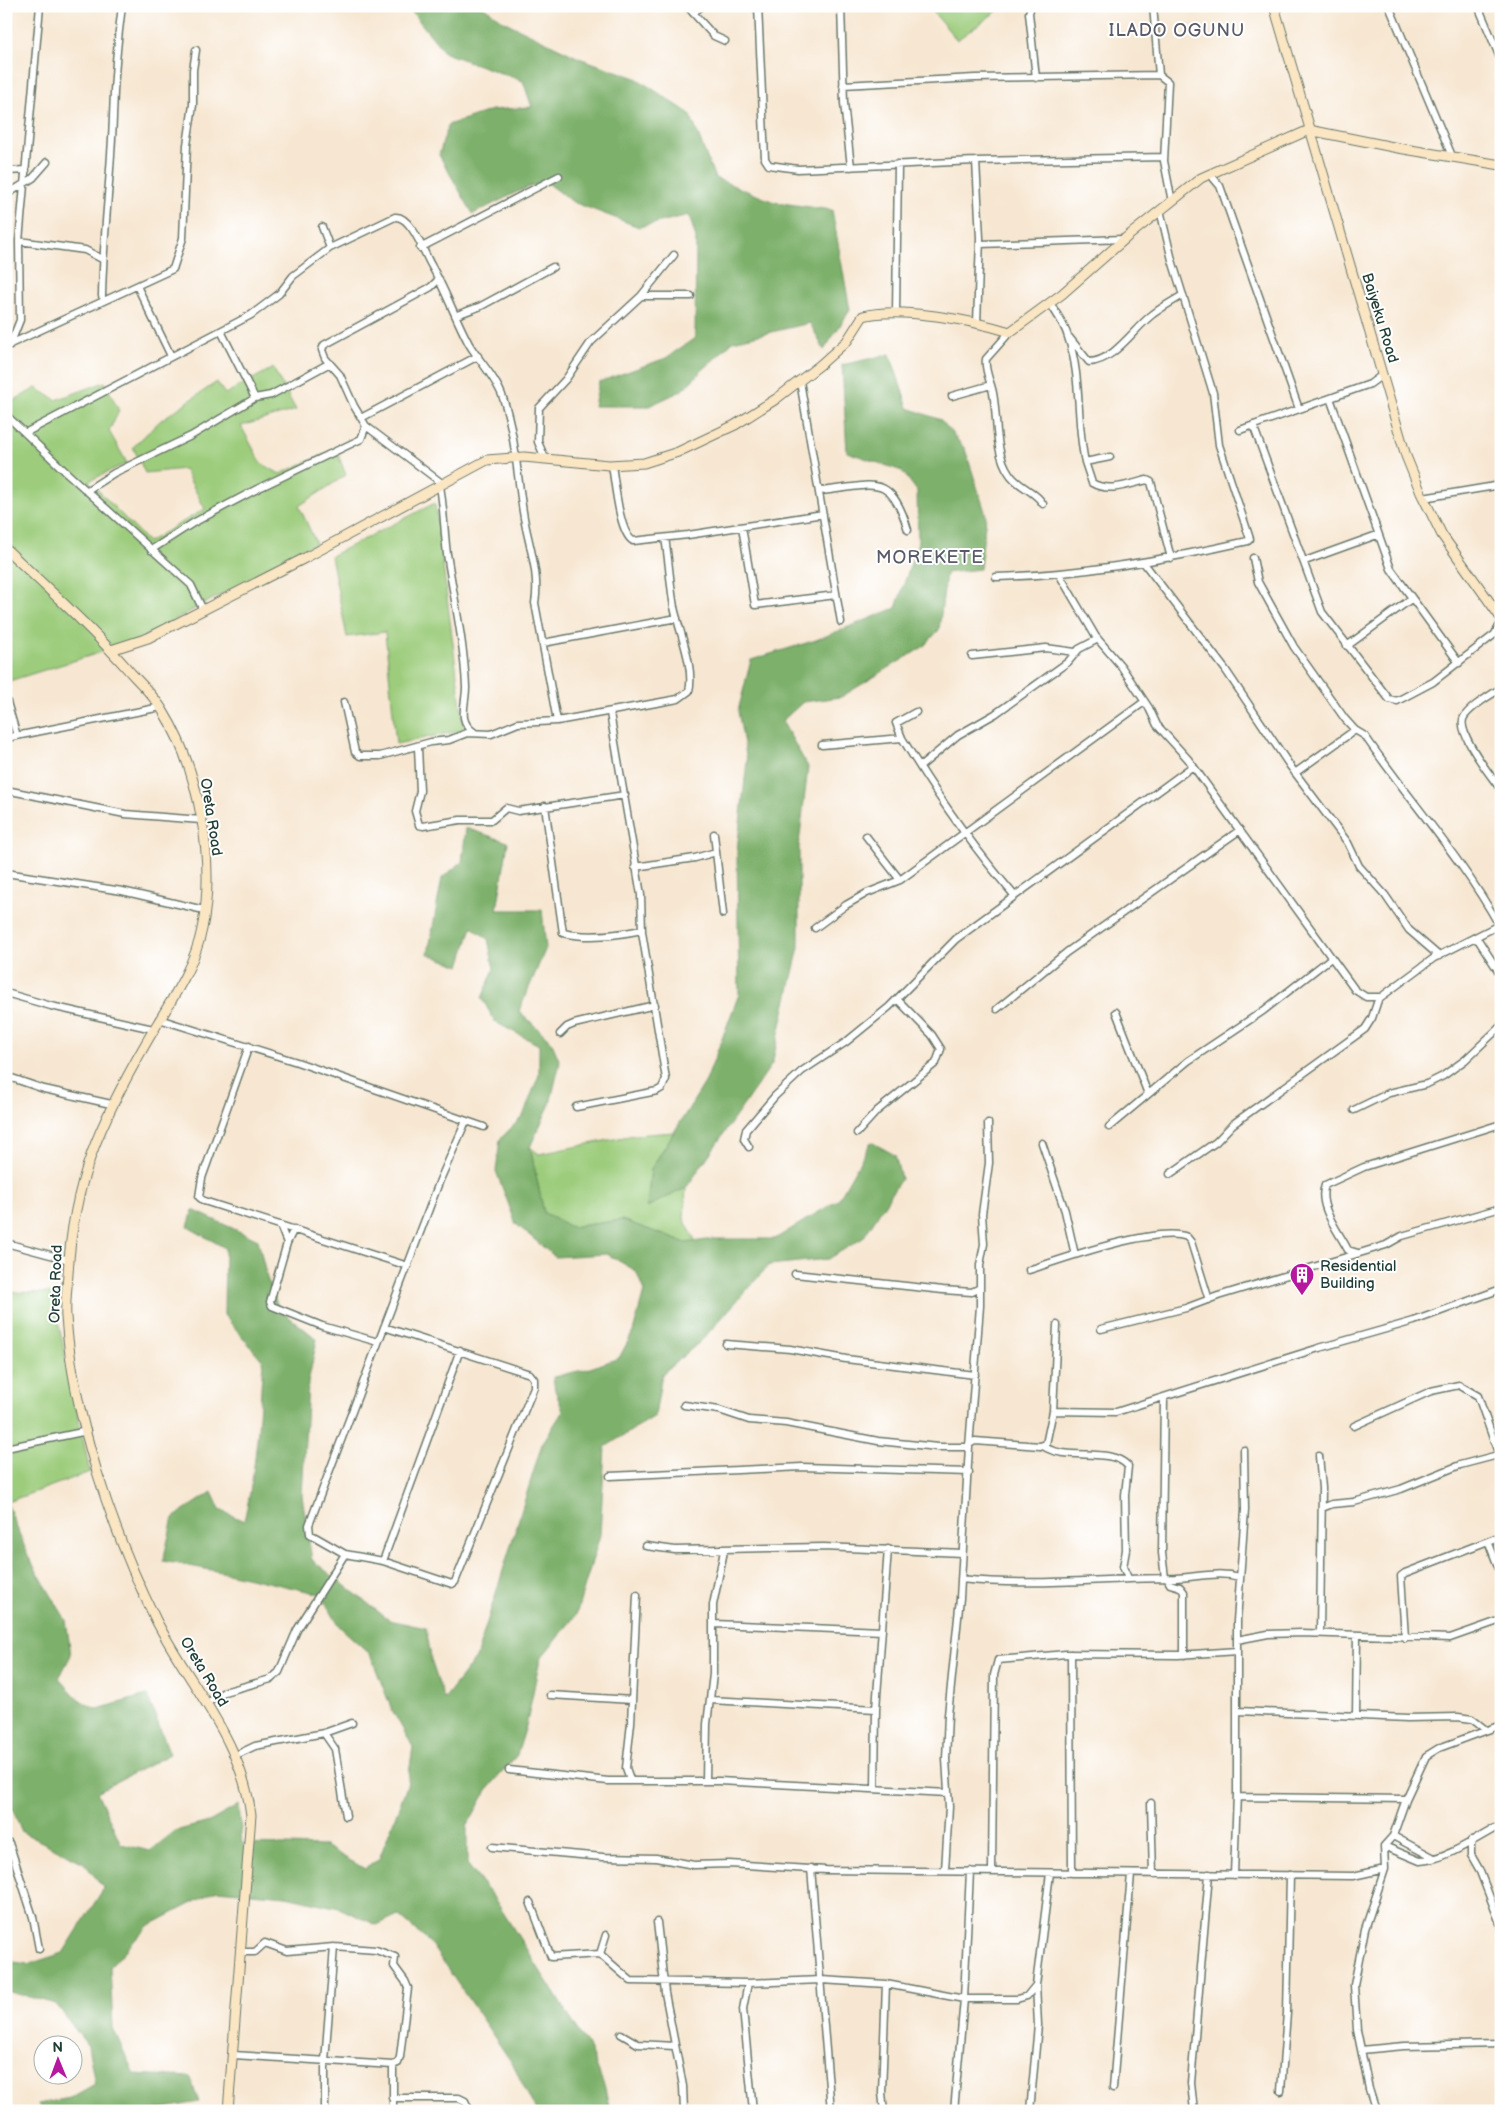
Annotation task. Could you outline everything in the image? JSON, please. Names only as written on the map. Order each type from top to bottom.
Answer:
[{"type":"street","points":[[8,345],[20,320],[20,241],[40,6]]},
{"type":"street","points":[[102,296],[102,259],[113,118],[114,69],[121,6]]},
{"type":"street","points":[[687,6],[714,36],[725,41]]},
{"type":"street","points":[[693,13],[702,6]]},
{"type":"street","points":[[758,6],[766,162],[775,166],[798,168],[851,167],[976,161],[1164,157]]},
{"type":"street","points":[[841,6],[843,85],[851,167]]},
{"type":"street","points":[[1031,6],[1029,13],[1036,78]]},
{"type":"street","points":[[1153,6],[1159,75]]},
{"type":"street","name":"Baiyeku Road","points":[[1274,6],[1406,456],[1423,498],[1442,534],[1501,618]]},
{"type":"street","points":[[1389,6],[1452,156]]},
{"type":"street","points":[[1478,6],[1501,60]]},
{"type":"street","points":[[8,345],[173,269],[183,238],[187,146],[193,105],[193,70],[196,50]]},
{"type":"street","points":[[843,85],[1159,75],[1168,82],[1168,124],[1164,157],[1172,202]]},
{"type":"street","points":[[1043,504],[1039,496],[1009,475],[1005,466],[999,443],[991,385],[985,364],[986,359],[1010,332],[1050,303],[1201,178],[1309,130],[1398,148],[1501,165]]},
{"type":"street","points":[[976,161],[980,244],[977,324]]},
{"type":"street","points":[[6,195],[38,174],[47,162]]},
{"type":"street","points":[[896,313],[898,164]]},
{"type":"street","points":[[1220,186],[1222,169]]},
{"type":"street","points":[[6,171],[26,170]]},
{"type":"street","points":[[1210,174],[1220,186],[1299,408]]},
{"type":"street","points":[[420,248],[559,176]]},
{"type":"street","points":[[996,577],[1059,574],[1144,564],[1248,541],[1250,536],[1220,445],[1213,393],[1172,260],[1160,210]]},
{"type":"street","points":[[25,433],[251,315],[272,299],[294,276],[330,248],[399,216],[410,223],[420,248],[439,279],[478,356],[504,399],[534,567],[537,589],[535,603],[544,643],[547,675],[557,721]]},
{"type":"street","points":[[322,227],[330,248]]},
{"type":"street","points":[[980,244],[1124,240]]},
{"type":"street","points":[[20,241],[85,250],[102,259]]},
{"type":"street","points":[[545,458],[538,442],[539,408],[566,379],[591,342],[641,296],[674,255]]},
{"type":"street","points":[[456,315],[480,306],[553,267]]},
{"type":"street","points":[[439,279],[423,292],[324,345],[322,352],[340,374],[366,426],[441,485],[447,552],[462,643],[466,694],[463,717],[466,725],[474,732]]},
{"type":"street","points":[[137,286],[171,356]]},
{"type":"street","points":[[1050,303],[1068,336],[1089,362],[1100,360],[1113,351],[1153,314],[1183,295]]},
{"type":"street","points":[[641,296],[691,296]]},
{"type":"street","points":[[111,650],[148,638],[487,460],[515,457],[545,458],[612,465],[644,462],[678,452],[735,425],[776,399],[847,341],[864,316],[875,313],[896,313],[977,324],[1010,332]]},
{"type":"street","points":[[221,331],[255,398]]},
{"type":"street","points":[[1068,336],[1078,394],[1079,437],[1092,483],[1100,488],[1111,488],[1147,480],[1152,482],[1171,558]]},
{"type":"street","points":[[361,418],[478,356]]},
{"type":"street","points":[[86,491],[114,473],[191,436],[255,398],[271,395],[330,363]]},
{"type":"street","points":[[1240,430],[1384,379]]},
{"type":"street","points":[[800,381],[841,622]]},
{"type":"street","points":[[952,396],[991,385]]},
{"type":"street","points":[[1330,398],[1377,535],[1391,569],[1459,663]]},
{"type":"street","points":[[6,414],[86,491],[190,585],[203,610]]},
{"type":"street","points":[[1253,425],[1305,561],[1322,612],[1389,700],[1394,702],[1416,693],[1498,634],[1501,623]]},
{"type":"street","points":[[151,550],[192,523],[257,489],[361,439],[366,426]]},
{"type":"street","points":[[1085,462],[1110,457]]},
{"type":"street","points":[[612,465],[623,527],[628,538],[633,541],[665,538],[823,514]]},
{"type":"street","points":[[820,491],[868,485],[884,488],[899,502],[908,530]]},
{"type":"street","points":[[1423,498],[1501,486]]},
{"type":"street","points":[[742,527],[755,605],[836,595]]},
{"type":"street","points":[[1305,561],[1377,535]]},
{"type":"street","points":[[344,702],[354,748],[359,755],[380,756],[474,732],[491,734],[518,723],[557,721],[671,702],[678,699],[689,691],[686,651],[677,618],[665,538]]},
{"type":"street","name":"Oreta Road","points":[[7,550],[111,650],[161,707],[178,738],[193,781],[204,840],[206,886],[202,931],[185,973],[112,1104],[90,1153],[79,1194],[69,1260],[66,1315],[75,1377],[87,1431],[119,1537],[158,1622],[236,1755],[249,1793],[251,1815],[228,2111]]},
{"type":"street","points":[[1059,574],[1098,639],[1121,666],[1157,724],[1193,766],[1355,990],[1366,997],[1379,997],[1439,956],[1500,925],[1433,825],[1405,792],[1364,736],[1355,730],[1294,647],[1258,582],[1253,558]]},
{"type":"street","points":[[1144,564],[1224,669],[1295,773],[1348,843],[1359,866],[1385,896],[1409,930],[1439,956]]},
{"type":"street","points":[[1347,646],[1411,599]]},
{"type":"street","points":[[544,643],[677,618]]},
{"type":"street","points":[[921,766],[958,735],[996,714],[1068,662],[1074,652],[1098,639]]},
{"type":"street","points":[[972,656],[1046,648],[1074,652]]},
{"type":"street","points":[[1501,688],[1468,712],[1463,718],[1462,725],[1467,741],[1501,790]]},
{"type":"street","points":[[7,702],[17,736]]},
{"type":"street","points":[[815,928],[853,901],[900,880],[1040,776],[1098,737],[1144,702]]},
{"type":"street","points":[[6,738],[161,707]]},
{"type":"street","points":[[916,712],[896,723],[902,738],[965,833],[988,865],[1014,894]]},
{"type":"street","points":[[576,1107],[657,1091],[662,1088],[666,1078],[642,930],[636,867],[610,713]]},
{"type":"street","points":[[1295,773],[1355,730]]},
{"type":"street","points":[[822,746],[902,738]]},
{"type":"street","points":[[418,747],[420,790],[415,811],[419,825],[438,826],[460,820],[492,820],[506,808],[518,811],[624,795]]},
{"type":"street","points":[[749,1147],[744,1139],[746,1130],[774,1096],[802,1071],[846,1042],[897,999],[956,939],[1014,894],[1084,846],[1193,766]]},
{"type":"street","points":[[6,790],[124,814],[200,820]]},
{"type":"street","points":[[545,806],[563,934],[617,935],[642,930]]},
{"type":"street","points":[[997,1009],[1067,952],[1240,830]]},
{"type":"street","points":[[714,834],[722,914]]},
{"type":"street","points":[[866,836],[900,880]]},
{"type":"street","points":[[636,867],[695,858],[716,852]]},
{"type":"street","points":[[6,874],[122,891],[204,910]]},
{"type":"street","points":[[1477,938],[1501,975]]},
{"type":"street","points":[[1429,962],[1430,950]]},
{"type":"street","points":[[1109,1127],[1195,1056],[1263,1011],[1331,958]]},
{"type":"street","points":[[6,993],[19,995],[51,1006],[153,1029]]},
{"type":"street","points":[[1170,1174],[1216,1142],[1233,1124],[1365,1029],[1372,1018],[1379,997]]},
{"type":"street","points":[[857,1133],[877,1111],[936,1062],[941,1049],[932,1035],[897,999]]},
{"type":"street","points":[[560,1034],[567,1027],[580,1022],[655,1005]]},
{"type":"street","points":[[1116,1012],[1148,1094]]},
{"type":"street","points":[[159,1019],[249,1046],[484,1127]]},
{"type":"street","points":[[1354,1110],[1389,1093],[1427,1084],[1443,1076],[1465,1060],[1501,1026]]},
{"type":"street","points":[[249,1046],[202,1178],[199,1197],[204,1201],[408,1266]]},
{"type":"street","points":[[6,1076],[44,1089],[112,1104]]},
{"type":"street","points":[[384,1327],[530,1374],[534,1379],[534,1387],[455,1582],[448,1584],[383,1562],[344,1554],[310,1534],[309,1524],[378,1342],[408,1266],[440,1180],[466,1121]]},
{"type":"street","points":[[946,1870],[948,1714],[956,1650],[969,1472],[980,1298],[980,1265],[984,1244],[982,1214],[989,1163],[988,1123]]},
{"type":"street","points":[[1346,1258],[1348,1250],[1325,1205],[1325,1185],[1372,1164],[1501,1124]]},
{"type":"street","points":[[1042,1143],[1065,1211],[1075,1255]]},
{"type":"street","points":[[1101,1329],[1186,1308],[1386,1245],[1402,1236],[1501,1208]]},
{"type":"street","points":[[280,1225],[286,1243]]},
{"type":"street","points":[[294,1229],[286,1243],[272,1289],[270,1302],[272,1306],[322,1326],[378,1342]]},
{"type":"street","points":[[1029,1270],[1105,1246],[1156,1234],[1183,1235],[1191,1242],[1209,1300]]},
{"type":"street","points":[[6,1243],[69,1260]]},
{"type":"street","points":[[1348,1250],[1358,1253]]},
{"type":"street","points":[[795,1274],[972,1292],[980,1298]]},
{"type":"street","points":[[972,1292],[980,1288]]},
{"type":"street","points":[[1053,1411],[1109,1413],[1164,1398],[1319,1348],[1414,1321],[1501,1289]]},
{"type":"street","points":[[1044,1446],[1049,1439],[1053,1411],[1057,1325]]},
{"type":"street","points":[[726,1344],[790,1349],[855,1360],[975,1375]]},
{"type":"street","points":[[383,1562],[460,1350]]},
{"type":"street","points":[[1322,1508],[1332,1504],[1354,1502],[1402,1489],[1460,1465],[1499,1458],[1478,1396],[1459,1385],[1431,1391],[1354,1426]]},
{"type":"street","points":[[1164,1398],[1162,1553],[1166,1578],[1170,1584],[1180,1587],[1184,1592],[1184,1655]]},
{"type":"street","points":[[684,1405],[719,1410],[749,1420],[786,1423],[865,1439],[938,1447],[971,1442],[1044,1446],[1057,1452],[1113,1457],[1128,1466],[1125,1495],[1126,1550],[1123,1568],[1128,1578]]},
{"type":"street","points":[[6,1448],[87,1431]]},
{"type":"street","points":[[1234,1875],[1237,1797],[1237,1640],[1245,1510],[1244,1450]]},
{"type":"street","points":[[1319,1456],[1322,1496],[1320,1633]]},
{"type":"street","points":[[610,1476],[802,1467],[969,1472]]},
{"type":"street","points":[[1322,1496],[1332,1504]]},
{"type":"street","points":[[1405,1638],[1401,1576],[1501,1536]]},
{"type":"street","points":[[1488,1541],[1501,1574]]},
{"type":"street","points":[[646,1546],[675,1550],[724,1551],[824,1547],[962,1553]]},
{"type":"street","points":[[875,1788],[876,1709],[888,1549]]},
{"type":"street","points":[[706,1781],[707,1724],[710,1700],[715,1589],[724,1551]]},
{"type":"street","points":[[206,1703],[224,1692],[270,1679],[280,1672],[297,1630],[344,1554]]},
{"type":"street","points":[[961,1579],[1046,1583],[1128,1578],[1166,1578],[1216,1573],[1240,1577]]},
{"type":"street","points":[[630,1780],[626,1768],[632,1700],[637,1595]]},
{"type":"street","points":[[1237,1640],[1268,1634],[1320,1633],[1405,1638],[1450,1638],[1501,1620]]},
{"type":"street","points":[[714,1624],[882,1631]]},
{"type":"street","points":[[1356,1716],[1357,1635]]},
{"type":"street","points":[[992,1872],[993,1685],[998,1660],[1071,1654],[1184,1655],[1238,1652]]},
{"type":"street","points":[[1071,1654],[1072,1873]]},
{"type":"street","points":[[550,1695],[632,1700]]},
{"type":"street","points":[[710,1700],[876,1709]]},
{"type":"street","points":[[1238,1712],[1458,1717],[1472,1719],[1486,1730]]},
{"type":"street","points":[[236,1755],[255,1746],[324,1732],[352,1723]]},
{"type":"street","points":[[1376,2111],[1357,2030],[1354,1985],[1365,1929],[1385,1869],[1384,1846],[1393,1836],[1406,1799],[1426,1756],[1439,1748],[1501,1725]]},
{"type":"street","points":[[324,1732],[335,1749],[346,1816]]},
{"type":"street","points":[[509,1770],[608,1781],[706,1781],[948,1793]]},
{"type":"street","points":[[1237,1797],[1406,1799]]},
{"type":"street","points":[[1152,1803],[1153,1874]]},
{"type":"street","points":[[1384,1846],[1420,1861],[1434,1858],[1458,1848],[1501,1825]]},
{"type":"street","points":[[1393,1836],[1434,1858]]},
{"type":"street","points":[[6,1840],[9,1843],[33,1917],[39,1949]]},
{"type":"street","points":[[1471,1841],[1471,1855],[1479,1869],[1501,1926]]},
{"type":"street","points":[[492,1847],[603,1857],[656,1858],[694,1865],[729,1864],[811,1868],[1353,1876],[1385,1869]]},
{"type":"street","points":[[1458,1848],[1471,1855]]},
{"type":"street","points":[[811,1868],[812,1911],[821,1980],[831,2111]]},
{"type":"street","points":[[954,2111],[964,1999],[970,1871]]},
{"type":"street","points":[[1030,2111],[1038,2025],[1036,1985],[1050,1873]]},
{"type":"street","points":[[1113,2088],[1131,1874]]},
{"type":"street","points":[[1194,2111],[1191,2083],[1210,1874]]},
{"type":"street","points":[[1281,2091],[1287,2013],[1290,1875]]},
{"type":"street","points":[[530,1902],[551,1957],[600,1954],[631,1981],[748,1983],[821,1980],[886,1984],[964,1999],[1017,1999],[1027,1996],[1036,1985]]},
{"type":"street","points":[[657,1922],[674,2046],[683,2086],[684,2111]]},
{"type":"street","points":[[600,1954],[606,1935]]},
{"type":"street","points":[[233,2055],[393,2065],[398,2063],[400,2057],[408,1988],[406,1980],[394,1966],[395,1957],[376,1950],[334,1947],[287,1951],[265,1943],[255,1952],[241,1952]]},
{"type":"street","points":[[325,2111],[325,2061],[334,1947]]},
{"type":"street","points":[[748,1983],[743,2009],[753,2111]]},
{"type":"street","points":[[884,2111],[882,2093],[886,1984]]},
{"type":"street","points":[[621,2034],[638,2044],[674,2046]]},
{"type":"street","points":[[1361,2050],[1404,2046],[1501,2044]]},
{"type":"street","points":[[393,2065],[393,2111]]},
{"type":"street","points":[[392,2098],[458,2098],[464,2101],[470,2111]]},
{"type":"green space","points":[[407,6],[483,6],[503,21],[579,58],[636,78],[690,114],[715,178],[774,202],[832,210],[850,310],[824,350],[810,323],[733,341],[681,391],[649,406],[594,406],[599,382],[666,358],[695,338],[696,238],[689,215],[639,227],[573,202],[545,181],[517,192],[473,214],[439,155],[448,125],[492,110],[532,107],[523,81],[445,53]]},
{"type":"green space","points":[[928,6],[1004,6],[957,40]]},
{"type":"green space","points":[[890,354],[908,408],[941,420],[965,449],[986,515],[980,569],[946,573],[939,630],[923,647],[841,697],[803,702],[782,721],[808,767],[799,844],[799,947],[772,1064],[686,1188],[647,1207],[651,1169],[706,1081],[739,994],[737,850],[747,761],[738,711],[751,660],[816,640],[896,608],[918,542],[917,491],[902,471],[847,452],[842,365]]},
{"type":"green space","points":[[273,368],[296,410],[241,426],[261,463],[280,474],[336,449],[346,475],[299,506],[316,543],[134,642],[6,682],[6,405],[36,388],[56,400],[105,382],[119,411],[109,431],[127,463],[89,481],[148,542],[205,509],[184,469],[145,473],[133,447],[161,420],[217,382],[225,394]]},
{"type":"green space","points":[[435,503],[464,730],[396,744],[385,632],[347,637],[331,556]]},
{"type":"green space","points":[[466,828],[508,842],[497,910],[542,910],[546,948],[519,1011],[551,1041],[560,1062],[550,1104],[530,1147],[544,1213],[571,1227],[622,1220],[686,1243],[713,1239],[775,1239],[838,1200],[871,1142],[895,1155],[901,1179],[863,1238],[828,1259],[769,1265],[702,1340],[662,1374],[655,1416],[605,1447],[600,1535],[576,1615],[540,1659],[526,1726],[517,1755],[487,1790],[467,1826],[467,1864],[494,1898],[589,2048],[605,2088],[610,2111],[536,2111],[512,2063],[430,1943],[398,1915],[377,1925],[339,1908],[286,1896],[217,1890],[148,1926],[110,1967],[113,2028],[134,2074],[190,2077],[199,2102],[147,2111],[42,2111],[38,2104],[70,2098],[95,2084],[88,2046],[82,2038],[82,2034],[79,2034],[56,2004],[6,1991],[6,1961],[29,1964],[63,1953],[104,1888],[84,1863],[22,1832],[6,1793],[6,1500],[29,1558],[66,1620],[71,1655],[59,1678],[80,1701],[97,1709],[147,1695],[170,1754],[97,1792],[121,1844],[150,1851],[175,1831],[209,1822],[239,1805],[242,1844],[325,1846],[365,1869],[379,1859],[407,1786],[413,1747],[392,1710],[370,1654],[340,1627],[320,1594],[163,1561],[173,1518],[212,1492],[220,1510],[244,1521],[255,1461],[259,1421],[263,1361],[224,1315],[225,1248],[188,1227],[193,1210],[258,1240],[267,1278],[279,1309],[317,1339],[308,1383],[302,1496],[312,1560],[389,1620],[426,1628],[432,1663],[444,1699],[476,1658],[542,1444],[563,1411],[555,1390],[553,1377],[587,1369],[619,1358],[633,1332],[644,1291],[636,1271],[607,1254],[555,1257],[516,1224],[496,1171],[500,1139],[523,1116],[539,1075],[539,1045],[495,1022],[482,998],[494,969],[488,939],[472,927],[460,966],[428,954],[442,878],[462,862]]},
{"type":"green space","points":[[674,1132],[651,1169],[647,1206],[686,1188],[684,1219],[696,1242],[686,1243],[622,1220],[571,1227],[544,1213],[530,1147],[539,1154],[634,1135]]},
{"type":"green space","points":[[6,1292],[52,1293],[90,1472],[7,1502]]},
{"type":"place","name":"Residential Building","points":[[1302,1296]]},
{"type":"district","name":"ILADO OGUNU","points":[[1177,30]]},
{"type":"district","name":"MOREKETE","points":[[930,557]]}]
